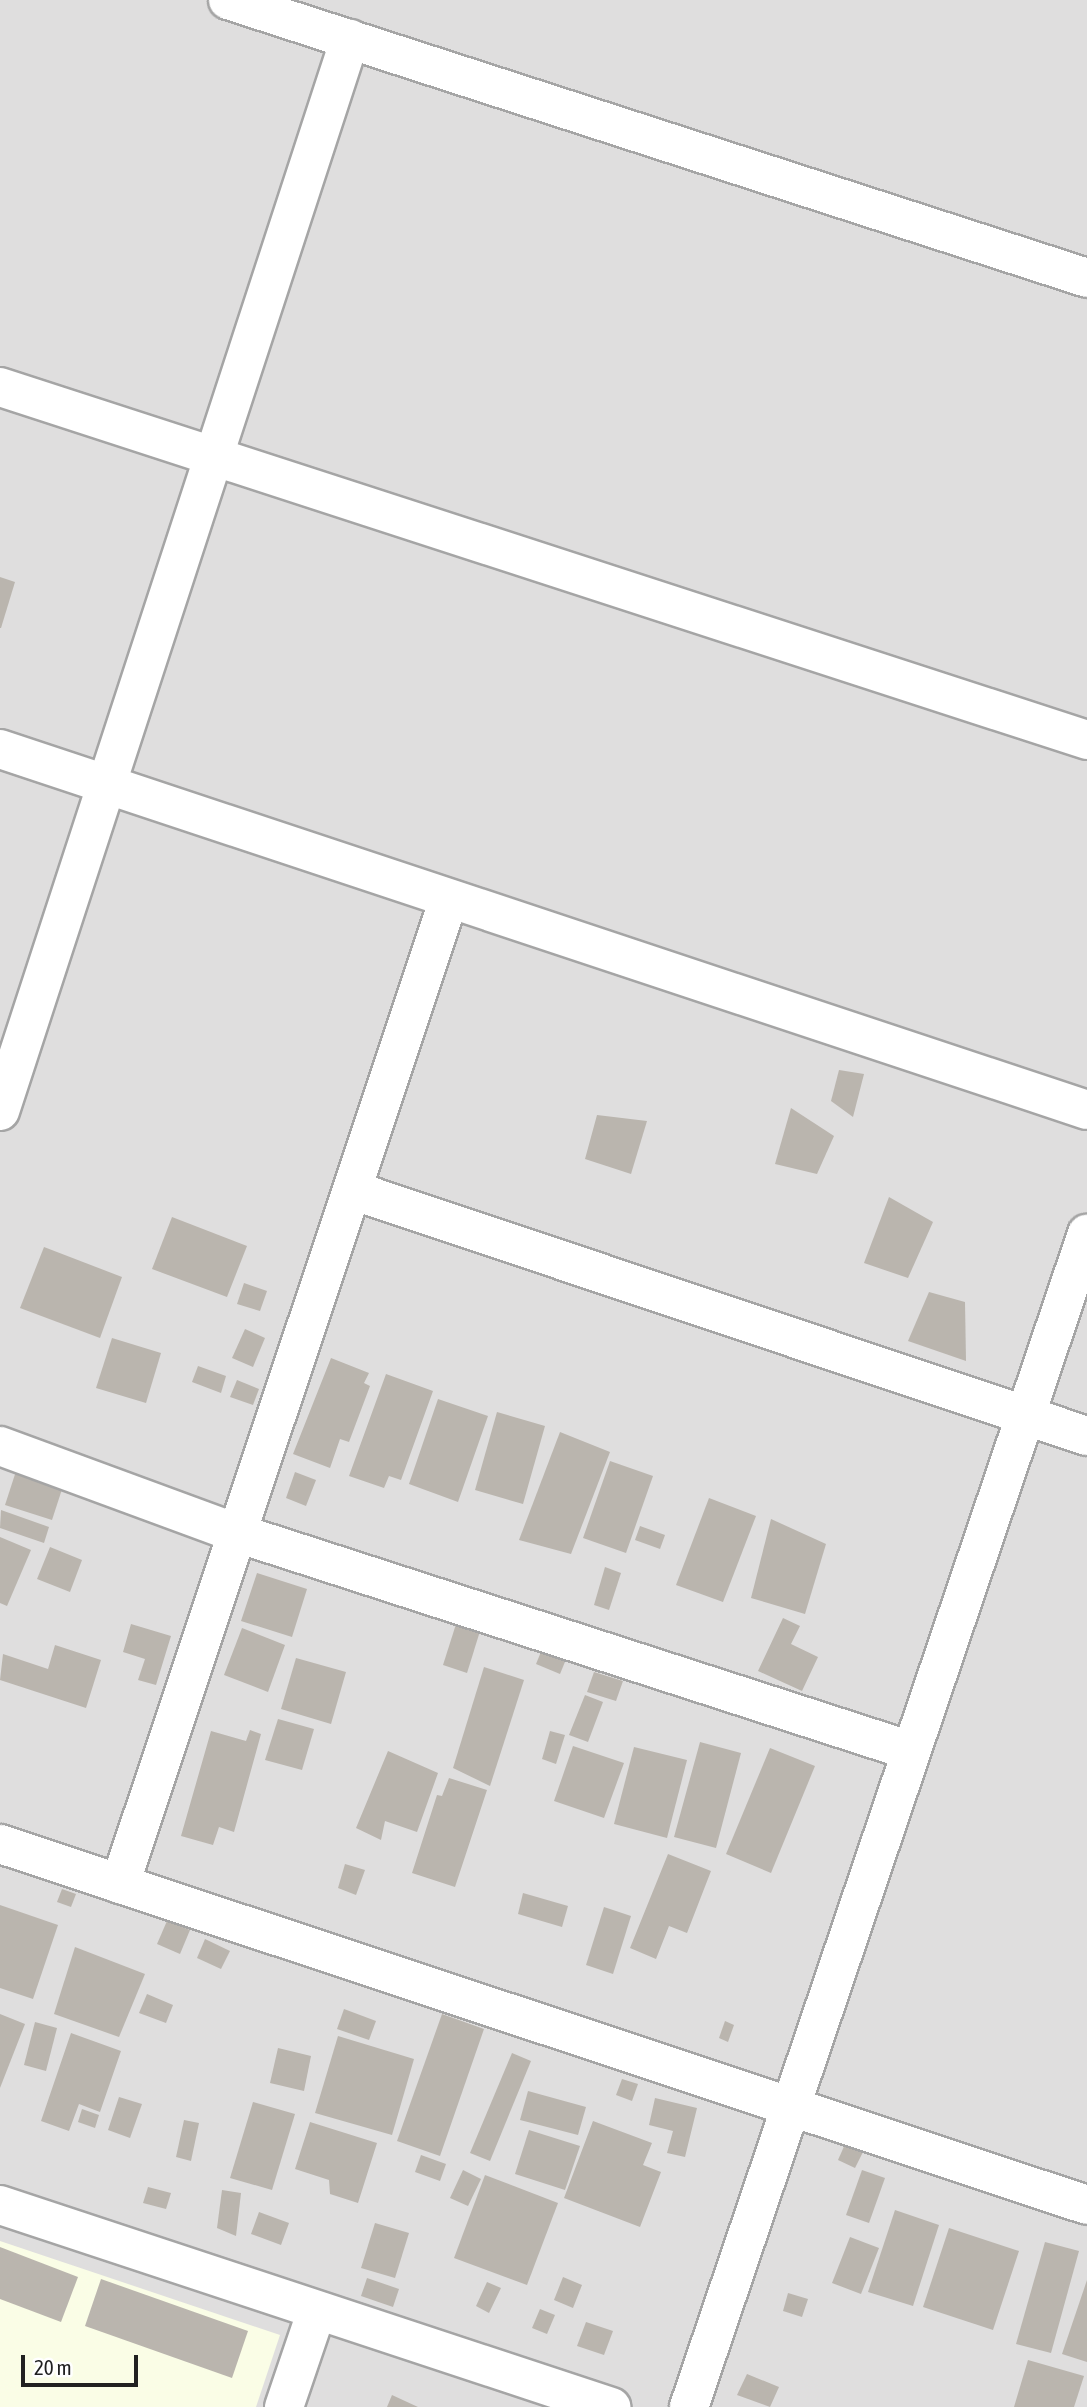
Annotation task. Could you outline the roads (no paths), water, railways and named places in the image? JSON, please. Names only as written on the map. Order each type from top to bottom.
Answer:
[{"type":"street","points":[[228,0],[1087,278]]},
{"type":"street","points":[[0,1111],[350,39]]},
{"type":"street","points":[[0,387],[1087,740]]},
{"type":"street","points":[[0,749],[1087,1110]]},
{"type":"street","points":[[120,1884],[449,899]]},
{"type":"street","points":[[352,1190],[1087,1436]]},
{"type":"street","points":[[689,2407],[1087,1234]]},
{"type":"street","points":[[0,1446],[237,1533],[912,1751]]},
{"type":"street","points":[[0,1844],[790,2109],[1087,2205]]},
{"type":"street","points":[[0,2205],[611,2407]]},
{"type":"street","points":[[284,2407],[317,2310]]}]
